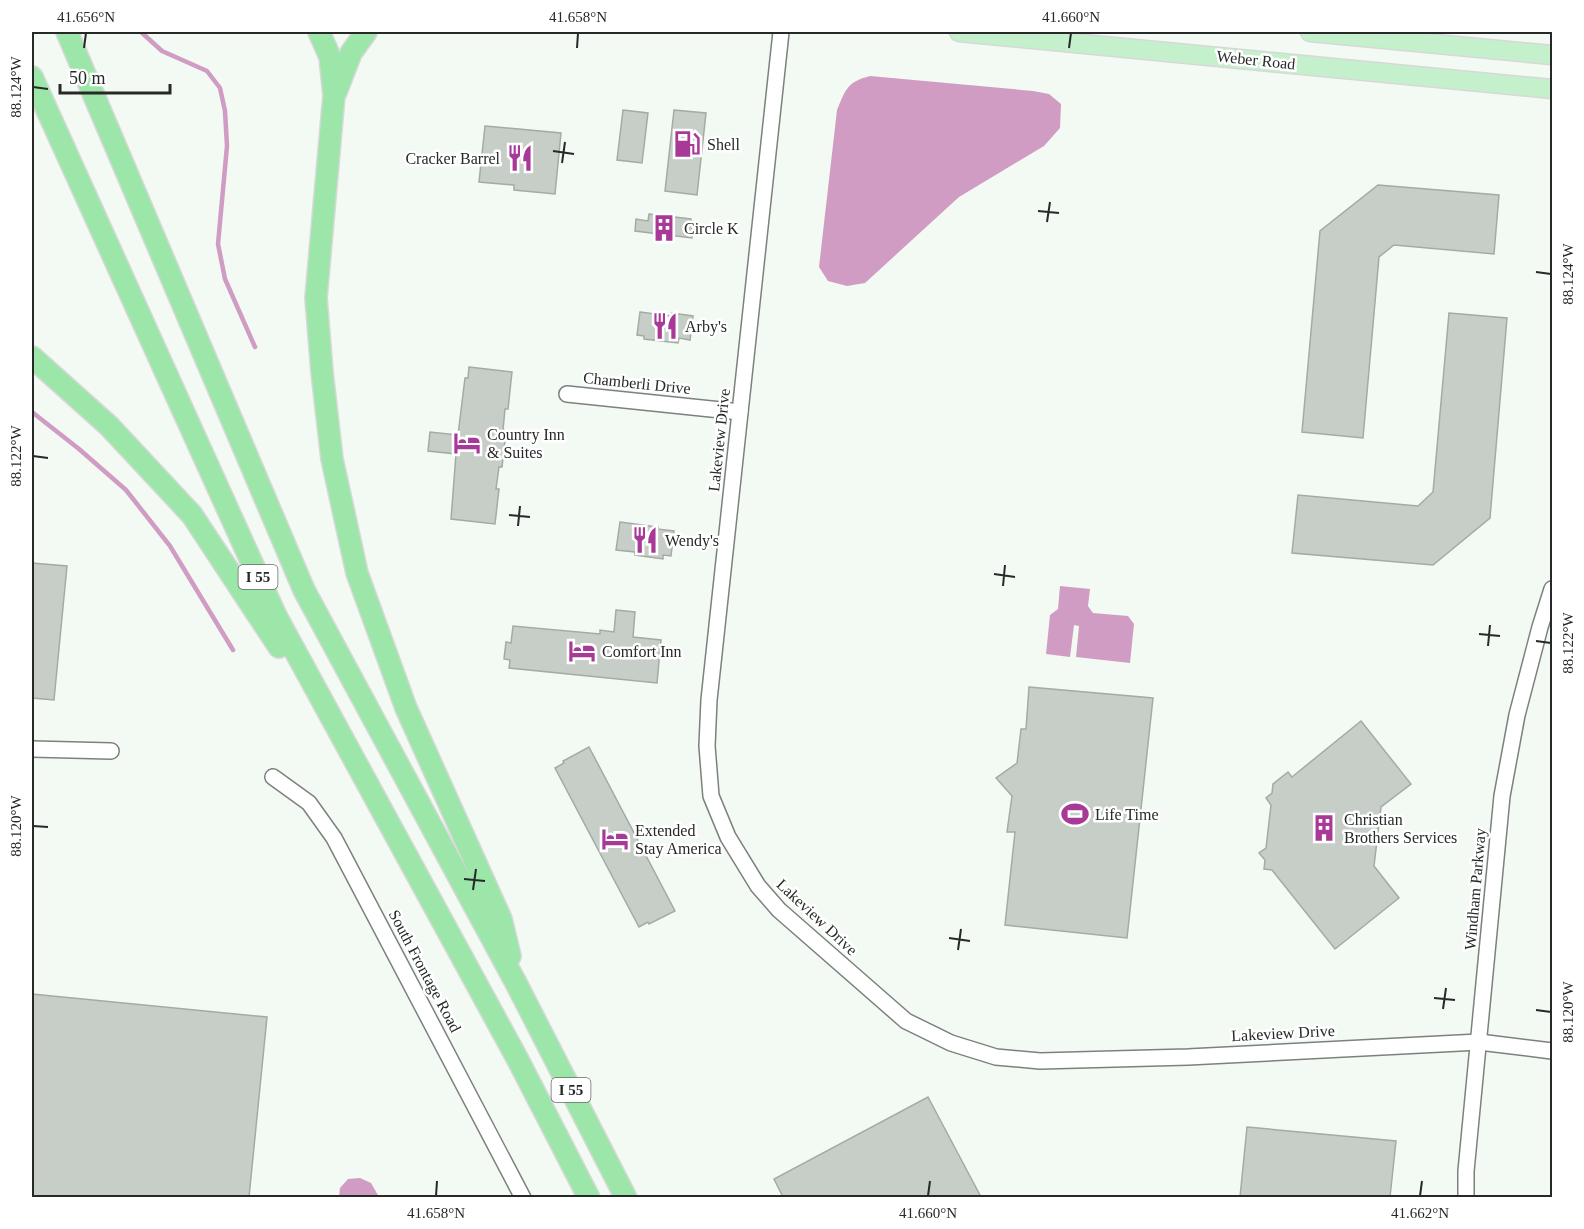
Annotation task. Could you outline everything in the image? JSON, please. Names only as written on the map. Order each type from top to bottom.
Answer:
[{"type":"highway","name":"I 55","points":[[66,32],[304,590],[516,983],[626,1197]]},
{"type":"highway","points":[[319,32],[330,57],[334,95],[316,298],[332,459],[357,573],[406,708],[501,919],[516,983]]},
{"type":"highway","points":[[334,95],[351,53],[366,32]]},
{"type":"highway","name":"I 55","points":[[32,77],[276,616],[518,1060],[589,1197]]},
{"type":"highway","points":[[32,357],[108,426],[192,515],[304,685],[518,1060]]},
{"type":"main road","name":"Weber Road","points":[[959,32],[1552,89]]},
{"type":"main road","points":[[1310,32],[1552,55]]},
{"type":"street","name":"Lakeview Drive","points":[[781,32],[709,700],[707,746],[711,796],[728,837],[758,886],[779,910],[906,1021],[951,1043],[996,1057],[1040,1061],[1193,1057],[1479,1042],[1552,1051]]},
{"type":"street","name":"Chamberli Drive","points":[[567,394],[740,412]]},
{"type":"street","name":"Windham Parkway","points":[[1466,1197],[1466,1171],[1502,796],[1517,715],[1552,589]]},
{"type":"street","points":[[32,749],[111,751]]},
{"type":"street","name":"South Frontage Road","points":[[273,777],[309,803],[334,838],[524,1197]]},
{"type":"shaded area","points":[[870,76],[1049,94],[1061,104],[1060,128],[1044,146],[959,197],[865,283],[847,286],[828,281],[819,267],[837,110],[848,87]]},
{"type":"shaded area","points":[[1060,586],[1090,589],[1088,606],[1093,613],[1128,616],[1134,624],[1130,663],[1076,657],[1079,626],[1074,625],[1070,657],[1046,654],[1050,615],[1058,609]]},
{"type":"shaded area","points":[[360,1178],[371,1183],[379,1197],[339,1197],[340,1188],[348,1179]]},
{"type":"building","points":[[623,110],[648,113],[642,163],[617,160]]},
{"type":"building","name":"Shell","points":[[674,110],[706,113],[697,195],[665,191]]},
{"type":"building","name":"Cracker Barrel","points":[[485,126],[561,133],[555,194],[514,190],[514,185],[479,182]]},
{"type":"building","points":[[1378,185],[1499,195],[1494,254],[1394,245],[1379,257],[1363,438],[1302,432],[1320,231]]},
{"type":"building","name":"Circle K","points":[[649,214],[691,219],[692,238],[635,231],[636,219],[648,221]]},
{"type":"building","name":"Arby's","points":[[640,312],[693,316],[690,340],[679,338],[678,343],[644,339],[644,336],[637,335]]},
{"type":"building","points":[[1449,313],[1507,318],[1490,518],[1433,565],[1292,553],[1298,495],[1418,506],[1433,492]]},
{"type":"building","name":"Country Inn & Suites","points":[[469,367],[512,372],[508,409],[505,409],[503,430],[506,431],[502,467],[499,467],[496,489],[499,489],[495,524],[451,519],[456,454],[428,451],[430,432],[458,435],[465,378],[468,378]]},
{"type":"building","name":"Wendy's","points":[[620,522],[674,531],[671,556],[663,555],[663,559],[616,550]]},
{"type":"building","points":[[32,563],[67,566],[54,700],[32,698]]},
{"type":"building","name":"Comfort Inn","points":[[616,610],[635,612],[633,637],[661,640],[657,683],[509,668],[510,660],[504,659],[506,642],[511,643],[513,626],[600,634],[600,630],[614,632]]},
{"type":"building","name":"Life Time","points":[[1029,687],[1153,698],[1127,938],[1005,925],[1015,832],[1007,832],[1012,796],[996,778],[1017,763],[1021,729],[1026,729]]},
{"type":"building","name":"Christian Brothers Services","points":[[1361,721],[1411,784],[1381,807],[1374,866],[1399,898],[1335,949],[1272,870],[1264,869],[1265,860],[1259,853],[1266,848],[1271,805],[1266,798],[1272,793],[1273,784],[1288,772],[1292,777]]},
{"type":"building","name":"Extended Stay America","points":[[589,747],[675,911],[649,924],[648,922],[639,927],[555,768]]},
{"type":"building","points":[[32,994],[267,1017],[249,1197],[32,1197]]},
{"type":"building","points":[[928,1097],[981,1197],[783,1197],[774,1179]]},
{"type":"building","points":[[1247,1127],[1396,1141],[1390,1197],[1240,1197]]},
{"type":"waterway","points":[[141,32],[162,51],[207,71],[220,88],[225,111],[227,146],[218,244],[225,279],[255,347]]},
{"type":"waterway","points":[[32,412],[126,490],[170,546],[233,650]]},
{"type":"place","name":"Shell","points":[[687,144]]},
{"type":"place","name":"Cracker Barrel","points":[[520,158]]},
{"type":"place","name":"Circle K","points":[[664,228]]},
{"type":"place","name":"Arby's","points":[[665,326]]},
{"type":"place","name":"Country Inn & Suites","points":[[467,443]]},
{"type":"place","name":"Wendy's","points":[[645,540]]},
{"type":"place","name":"Comfort Inn","points":[[582,651]]},
{"type":"place","name":"Life Time","points":[[1075,814]]},
{"type":"place","name":"Christian Brothers Services","points":[[1324,828]]},
{"type":"place","name":"Extended Stay America","points":[[615,839]]}]
